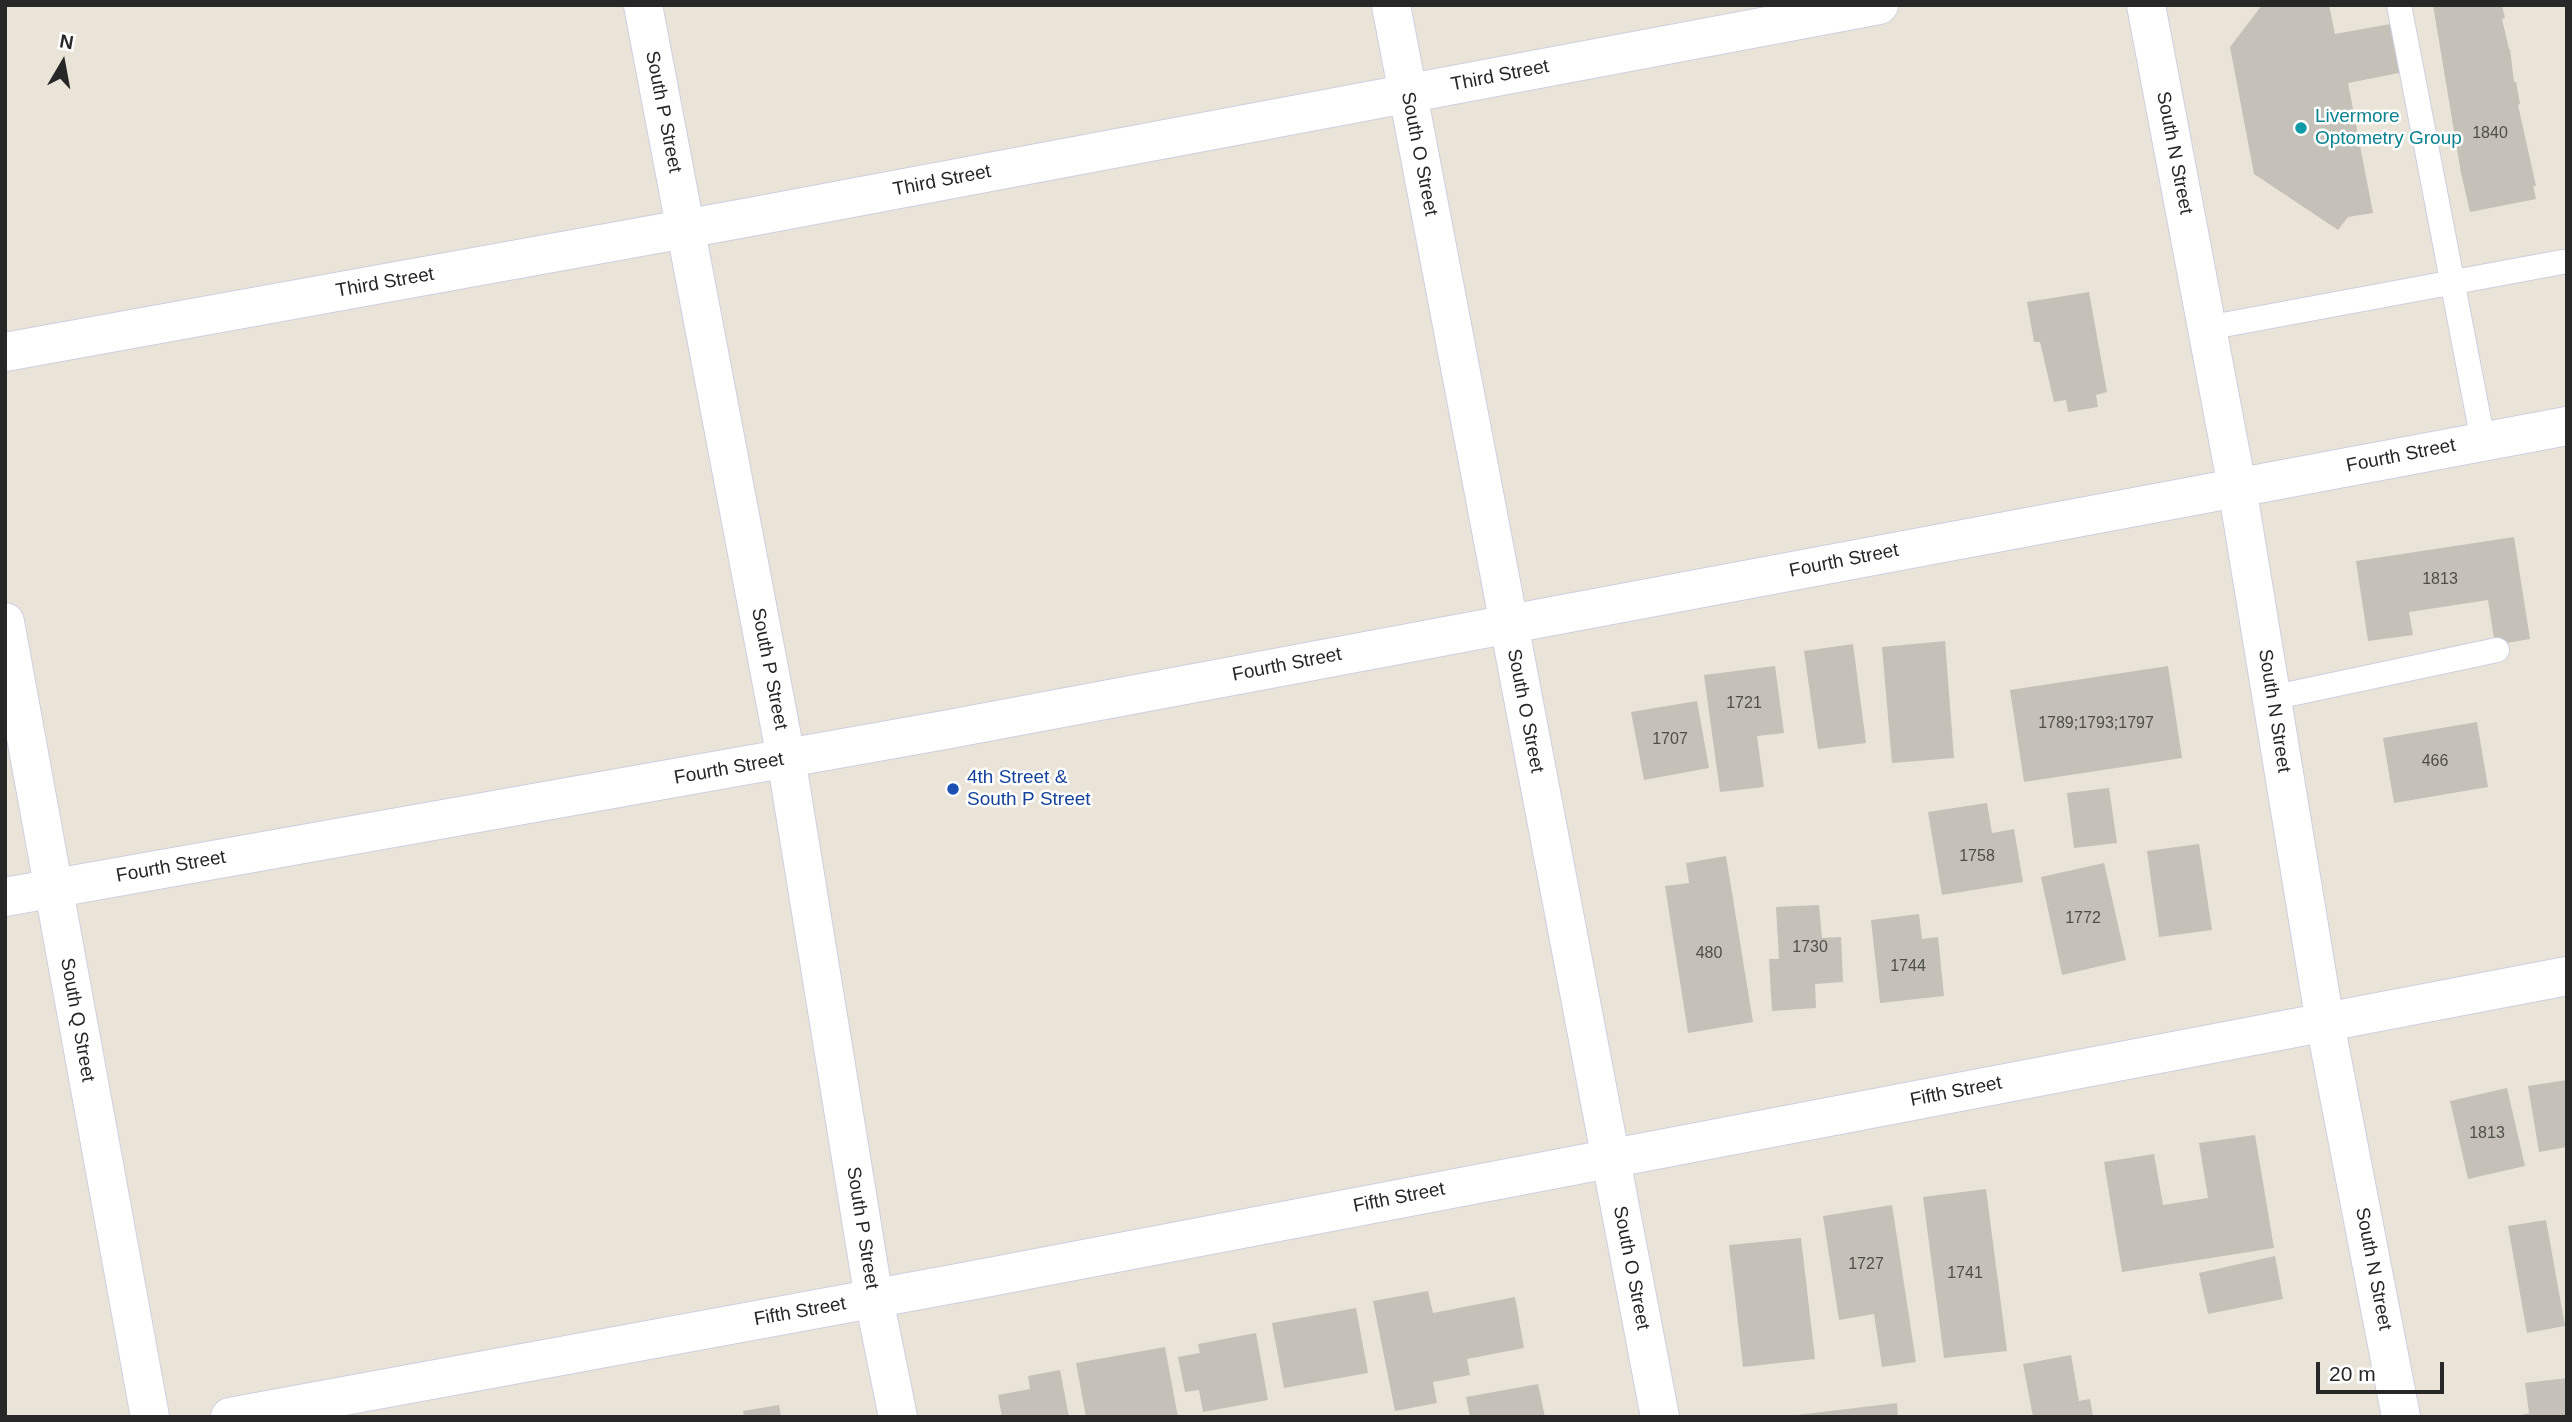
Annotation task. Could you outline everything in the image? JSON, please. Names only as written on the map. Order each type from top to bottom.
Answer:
[{"type":"street","name":"South P Street","points":[[643,5],[786,758],[874,1299],[898,1417]]},
{"type":"street","name":"South O Street","points":[[1391,5],[1660,1417]]},
{"type":"street","name":"Third Street","points":[[5,352],[685,229],[1879,5]]},
{"type":"street","name":"South N Street","points":[[2146,5],[2237,487],[2325,1023],[2401,1417]]},
{"type":"street","name":"Fourth Street","points":[[5,897],[786,758],[2567,425]]},
{"type":"street","name":"South Q Street","points":[[5,622],[150,1417]]},
{"type":"street","name":"Fifth Street","points":[[230,1417],[874,1299],[2567,976]]},
{"type":"lane","points":[[2399,5],[2483,441]]},
{"type":"lane","points":[[2207,328],[2562,262]]},
{"type":"lane","points":[[2271,698],[2497,650]]},
{"type":"building","name":"Livermore Optometry Group","points":[[2262,5],[2329,5],[2335,34],[2396,23],[2404,72],[2348,83],[2373,213],[2348,217],[2338,230],[2254,174],[2230,47]]},
{"type":"building","points":[[2433,5],[2502,5],[2505,18],[2502,19],[2536,186],[2533,186],[2536,199],[2470,212]]},
{"type":"building","points":[[2089,292],[2107,392],[2096,395],[2098,407],[2068,412],[2066,400],[2054,402],[2040,342],[2034,342],[2027,302]]},
{"type":"building","points":[[2514,537],[2530,639],[2495,645],[2488,600],[2409,612],[2413,635],[2368,641],[2356,561]]},
{"type":"building","points":[[1945,641],[1954,758],[1892,763],[1882,647]]},
{"type":"building","points":[[1853,644],[1866,743],[1818,749],[1804,651]]},
{"type":"building","points":[[1775,666],[1784,733],[1757,736],[1764,787],[1720,792],[1704,675]]},
{"type":"building","points":[[2168,666],[2182,758],[2024,782],[2010,690]]},
{"type":"building","points":[[1697,701],[1709,768],[1644,780],[1631,712]]},
{"type":"building","points":[[2477,722],[2488,787],[2394,803],[2383,738]]},
{"type":"building","points":[[2109,788],[2117,843],[2074,848],[2067,793]]},
{"type":"building","points":[[1987,803],[1992,833],[2014,829],[2023,882],[1942,895],[1928,812]]},
{"type":"building","points":[[2199,844],[2212,930],[2159,937],[2147,851]]},
{"type":"building","points":[[1726,856],[1753,1022],[1688,1033],[1665,886],[1689,883],[1686,863]]},
{"type":"building","points":[[2104,863],[2126,960],[2062,975],[2041,877]]},
{"type":"building","points":[[1819,905],[1822,938],[1841,937],[1843,982],[1815,984],[1816,1008],[1772,1011],[1769,959],[1779,959],[1776,907]]},
{"type":"building","points":[[1919,914],[1922,939],[1938,937],[1944,996],[1880,1003],[1871,920]]},
{"type":"building","points":[[2567,1080],[2567,1147],[2539,1152],[2528,1086]]},
{"type":"building","points":[[2507,1088],[2525,1166],[2468,1179],[2450,1101]]},
{"type":"building","points":[[2255,1135],[2274,1248],[2122,1272],[2104,1162],[2154,1154],[2163,1205],[2208,1198],[2199,1143]]},
{"type":"building","points":[[1986,1189],[2007,1351],[1944,1358],[1923,1197]]},
{"type":"building","points":[[1892,1205],[1916,1362],[1882,1367],[1874,1314],[1839,1320],[1823,1216]]},
{"type":"building","points":[[2546,1220],[2565,1326],[2527,1333],[2508,1226]]},
{"type":"building","points":[[1801,1238],[1815,1359],[1743,1367],[1729,1245]]},
{"type":"building","points":[[2275,1256],[2283,1299],[2208,1314],[2199,1273]]},
{"type":"building","points":[[1428,1291],[1433,1313],[1515,1297],[1524,1348],[1467,1359],[1470,1375],[1433,1382],[1437,1403],[1395,1411],[1373,1301]]},
{"type":"building","points":[[1356,1308],[1368,1373],[1284,1388],[1272,1323]]},
{"type":"building","points":[[1256,1333],[1268,1400],[1203,1412],[1199,1390],[1185,1392],[1178,1357],[1200,1353],[1198,1344]]},
{"type":"building","points":[[1165,1347],[1178,1417],[1086,1417],[1076,1363]]},
{"type":"building","points":[[2071,1355],[2079,1401],[2090,1399],[2093,1417],[2033,1417],[2023,1364]]},
{"type":"building","points":[[1060,1370],[1069,1417],[1002,1417],[998,1395],[1030,1389],[1028,1376]]},
{"type":"building","points":[[2567,1378],[2567,1417],[2515,1417],[2529,1413],[2525,1383]]},
{"type":"building","points":[[1538,1384],[1545,1417],[1470,1417],[1466,1397]]},
{"type":"building","points":[[1897,1403],[1898,1417],[1797,1415]]},
{"type":"building","points":[[779,1405],[781,1417],[744,1417],[743,1411]]},
{"type":"place","name":"Livermore Optometry Group","points":[[2301,128]]},
{"type":"place","name":"4th Street & South P Street","points":[[953,789]]}]
